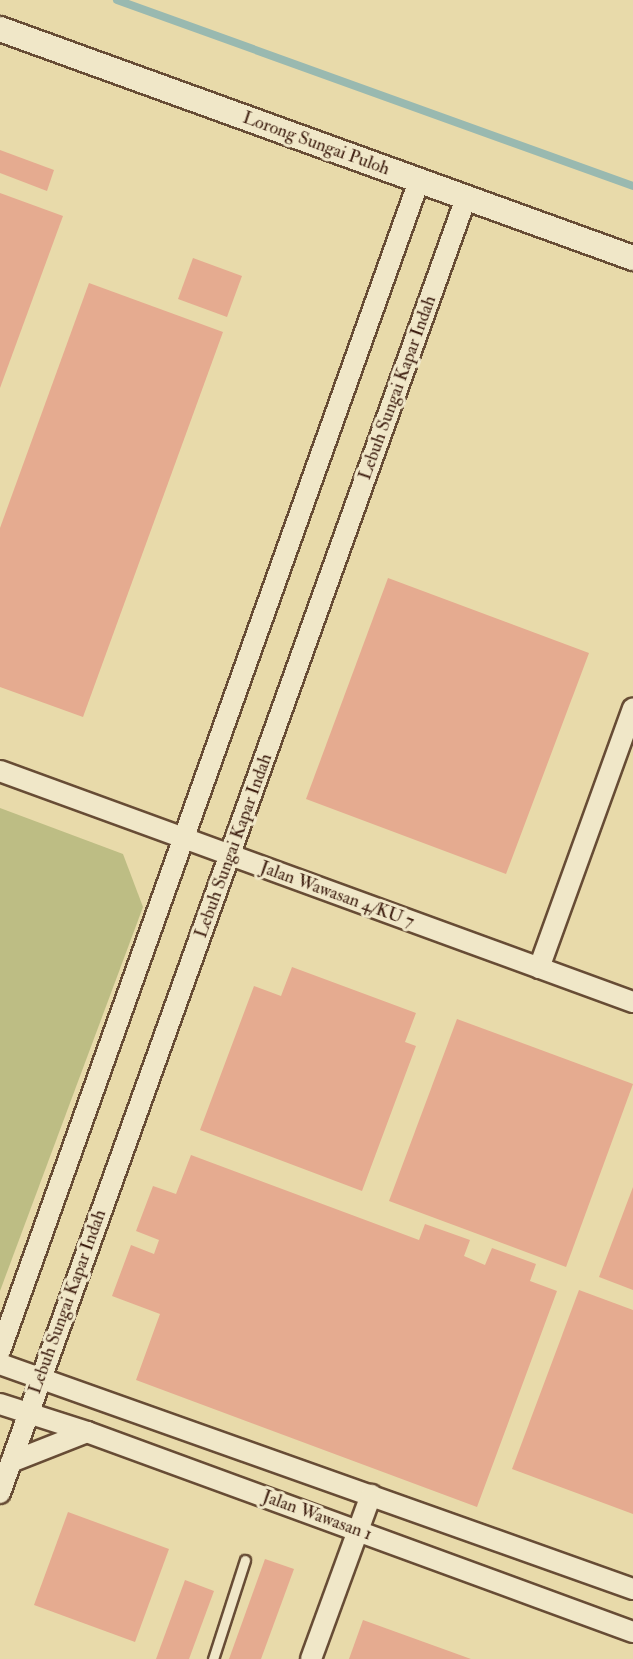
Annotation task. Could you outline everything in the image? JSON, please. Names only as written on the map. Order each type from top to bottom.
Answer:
[{"type":"street","name":"Lorong Sungai Puloh","points":[[0,29],[633,258]]},
{"type":"street","points":[[0,1351],[419,181]]},
{"type":"street","name":"Lebuh Sungai Kapar Indah","points":[[0,1493],[466,198]]},
{"type":"street","points":[[539,968],[633,708]]},
{"type":"street","name":"Jalan Wawasan 4/KU 7","points":[[0,771],[633,1002]]},
{"type":"street","points":[[0,1364],[41,1376],[633,1588]]},
{"type":"street","name":"Jalan Wawasan 1","points":[[0,1404],[87,1432],[633,1632]]},
{"type":"street","points":[[11,1462],[87,1432]]},
{"type":"street","points":[[311,1659],[371,1495]]},
{"type":"lane","points":[[213,1659],[245,1560]]},
{"type":"green space","points":[[0,808],[123,854],[143,907],[0,1291]]},
{"type":"building","points":[[0,150],[54,170],[47,191],[0,173]]},
{"type":"building","points":[[0,193],[63,216],[0,388]]},
{"type":"building","points":[[193,258],[242,276],[227,317],[178,299]]},
{"type":"building","points":[[89,283],[223,332],[83,717],[0,687],[0,528]]},
{"type":"building","points":[[388,578],[589,653],[506,874],[306,799]]},
{"type":"building","points":[[292,967],[416,1013],[405,1042],[416,1046],[362,1191],[200,1130],[254,986],[281,996]]},
{"type":"building","points":[[457,1019],[633,1084],[566,1267],[389,1201]]},
{"type":"building","points":[[191,1155],[419,1240],[425,1224],[470,1240],[464,1256],[485,1265],[492,1248],[536,1264],[530,1281],[557,1291],[477,1507],[136,1380],[160,1314],[112,1296],[131,1245],[154,1254],[159,1240],[136,1231],[153,1186],[176,1194]]},
{"type":"building","points":[[633,1187],[633,1290],[599,1277]]},
{"type":"building","points":[[579,1290],[633,1310],[633,1514],[512,1469]]},
{"type":"building","points":[[68,1512],[169,1549],[135,1642],[34,1605]]},
{"type":"building","points":[[265,1559],[294,1569],[261,1659],[229,1659]]},
{"type":"building","points":[[185,1580],[214,1591],[189,1659],[156,1659]]},
{"type":"building","points":[[363,1620],[471,1659],[349,1659]]},
{"type":"waterway","points":[[117,0],[633,186]]}]
